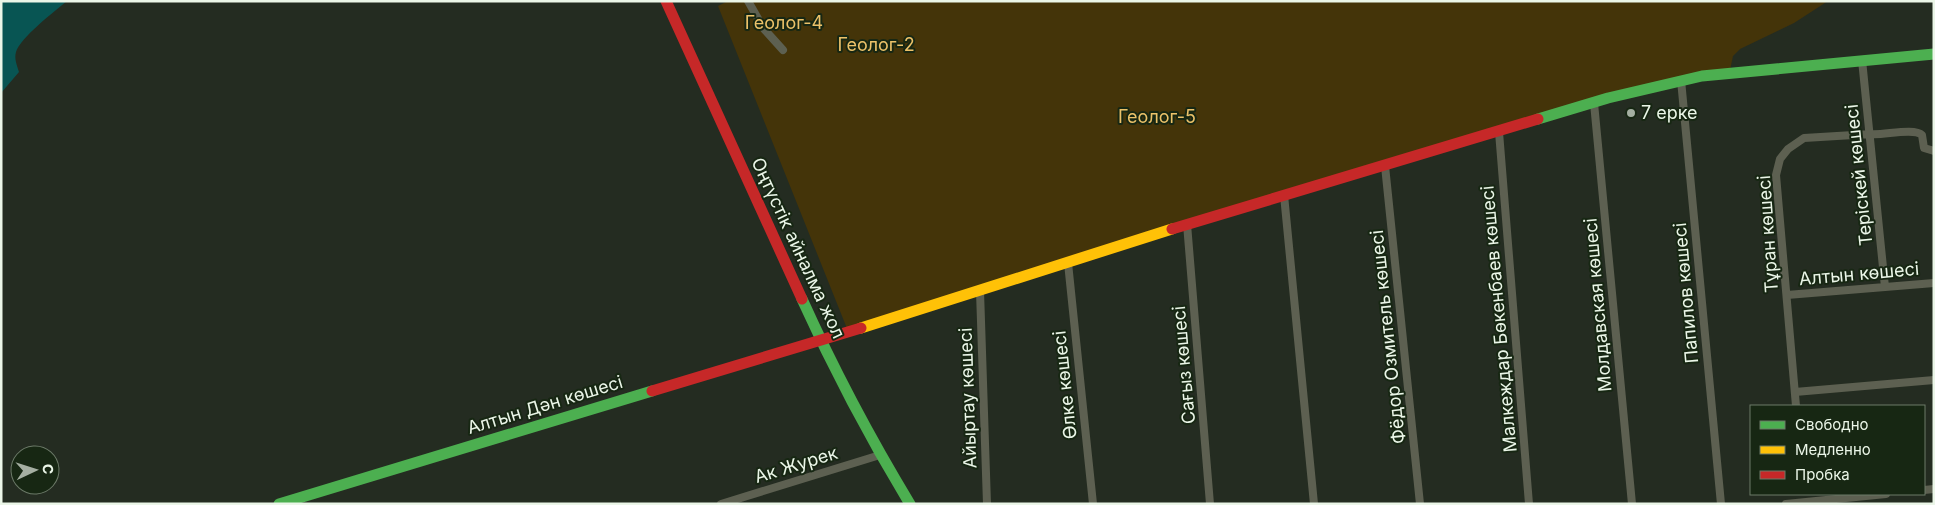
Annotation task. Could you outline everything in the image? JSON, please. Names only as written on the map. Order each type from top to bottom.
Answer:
[{"type":"main road","name":"Оңтүстік айналма жол","points":[[667,2],[821,340],[880,455],[910,504]]},
{"type":"main road","name":"Алтын Дән көшесі","points":[[279,504],[980,291],[1187,224],[1594,103],[1702,76],[1934,54]]},
{"type":"street","points":[[748,1],[764,29],[783,50]]},
{"type":"street","name":"Теріскей көшесі","points":[[1862,60],[1885,287]]},
{"type":"street","name":"Папилов көшесі","points":[[1681,80],[1721,504]]},
{"type":"street","name":"Молдавская көшесі","points":[[1594,103],[1632,504]]},
{"type":"street","name":"Тұран көшесі","points":[[1796,405],[1776,174],[1780,159],[1788,149],[1804,138],[1878,135],[1916,131],[1922,134],[1924,148],[1934,151]]},
{"type":"street","name":"Малкеждар Бөкенбаев көшесі","points":[[1499,132],[1529,504]]},
{"type":"street","name":"Фёдор Озмитель көшесі","points":[[1386,166],[1420,504]]},
{"type":"street","points":[[1284,195],[1314,504]]},
{"type":"street","name":"Сағыз көшесі","points":[[1187,224],[1210,504]]},
{"type":"street","name":"Өлке көшесі","points":[[1068,263],[1093,504]]},
{"type":"street","name":"Алтын көшесі","points":[[1787,295],[1934,283]]},
{"type":"street","name":"Айыртау көшесі","points":[[980,291],[987,504]]},
{"type":"street","points":[[1795,392],[1934,380]]},
{"type":"street","name":"Ак Журек","points":[[721,504],[880,455]]},
{"type":"street","points":[[1786,504],[1877,495]]},
{"type":"green space","name":"Геолог-5","points":[[728,1],[1828,1],[1794,23],[1740,49],[1733,56],[1730,70],[1688,75],[848,331],[718,6]]},
{"type":"water","points":[[1,1],[67,1],[38,25],[19,46],[15,57],[19,72],[1,93]]},
{"type":"traffic: fast","points":[[1538,119],[1608,98],[1702,76],[1934,54]]},
{"type":"traffic: fast","points":[[802,299],[853,403],[910,504]]},
{"type":"traffic: fast","points":[[279,504],[652,391]]},
{"type":"traffic: slow","points":[[861,328],[1172,229]]},
{"type":"traffic: jam","points":[[666,1],[802,299]]},
{"type":"traffic: jam","points":[[1172,229],[1538,119]]},
{"type":"traffic: jam","points":[[652,391],[861,328]]},
{"type":"place","name":"7 ерке","points":[[1631,113]]},
{"type":"park label","name":"Геолог-4","points":[[784,23]]},
{"type":"park label","name":"Геолог-2","points":[[876,45]]}]
